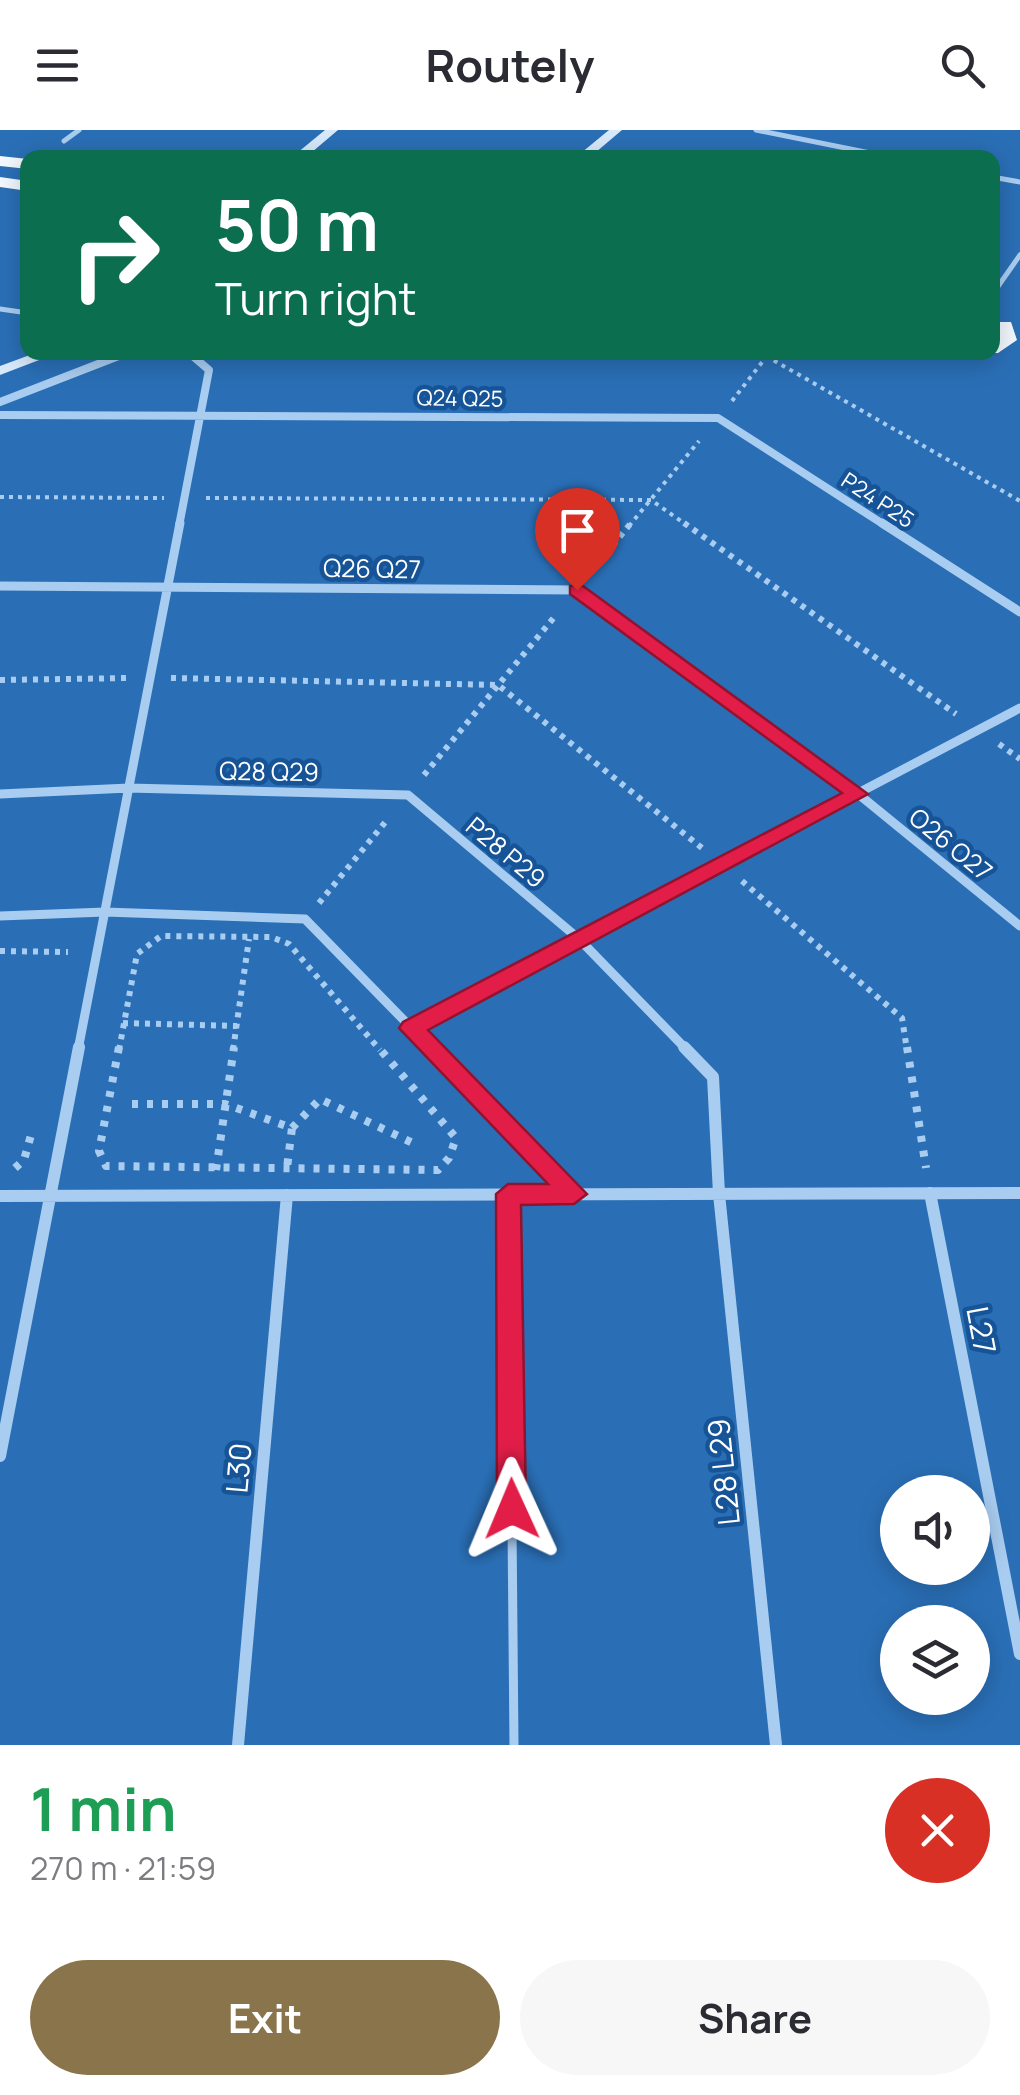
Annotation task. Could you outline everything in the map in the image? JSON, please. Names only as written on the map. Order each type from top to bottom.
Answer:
[{"type":"street","points":[[307,150],[332,130]]},
{"type":"street","points":[[590,150],[616,130]]},
{"type":"street","points":[[0,371],[31,360]]},
{"type":"street","points":[[0,402],[108,360]]},
{"type":"street","points":[[0,1456],[209,370],[197,360]]},
{"type":"street","name":"Q24 Q25","points":[[0,415],[201,412],[718,418]]},
{"type":"street","name":"P24 P25","points":[[718,418],[1020,612]]},
{"type":"street","name":"Q26 Q27","points":[[0,586],[577,590]]},
{"type":"street","name":"O26 O27","points":[[577,590],[858,794],[1020,926]]},
{"type":"street","points":[[411,1028],[1020,708]]},
{"type":"street","name":"Q28 Q29","points":[[0,794],[128,788],[408,795]]},
{"type":"street","name":"P28 P29","points":[[408,795],[580,939],[713,1076]]},
{"type":"street","points":[[0,916],[105,912],[305,919],[574,1194]]},
{"type":"street","name":"L28 L29","points":[[713,1076],[719,1194],[776,1745]]},
{"type":"street","name":"L27","points":[[930,1193],[1020,1654]]},
{"type":"street","points":[[0,1196],[1020,1193]]},
{"type":"street","name":"L30","points":[[238,1745],[287,1196]]},
{"type":"lane","points":[[64,141],[79,130]]},
{"type":"lane","points":[[756,130],[855,150]]},
{"type":"lane","points":[[1000,284],[1020,255]]},
{"type":"lane","points":[[508,1194],[514,1745]]},
{"type":"path","points":[[305,919],[763,360]]},
{"type":"path","points":[[778,360],[1020,501]]},
{"type":"path","points":[[0,497],[651,500],[1020,759]]},
{"type":"path","points":[[0,680],[150,678],[498,685],[722,864],[902,1018],[930,1193]]},
{"type":"path","points":[[212,1196],[252,917]]},
{"type":"path","points":[[161,936],[249,936],[271,936],[289,944],[456,1138],[438,1170],[106,1166],[100,1160],[137,954],[161,936]]},
{"type":"path","points":[[0,951],[68,952]]},
{"type":"path","points":[[124,1023],[237,1026]]},
{"type":"path","points":[[287,1168],[292,1128],[320,1099],[415,1144]]},
{"type":"path","points":[[132,1104],[225,1104],[292,1128]]},
{"type":"shaded area","points":[[0,130],[1020,130],[1020,1745],[0,1745]]},
{"type":"route","points":[[512,1509],[508,1194],[574,1194],[411,1028],[858,794],[577,590]]}]
